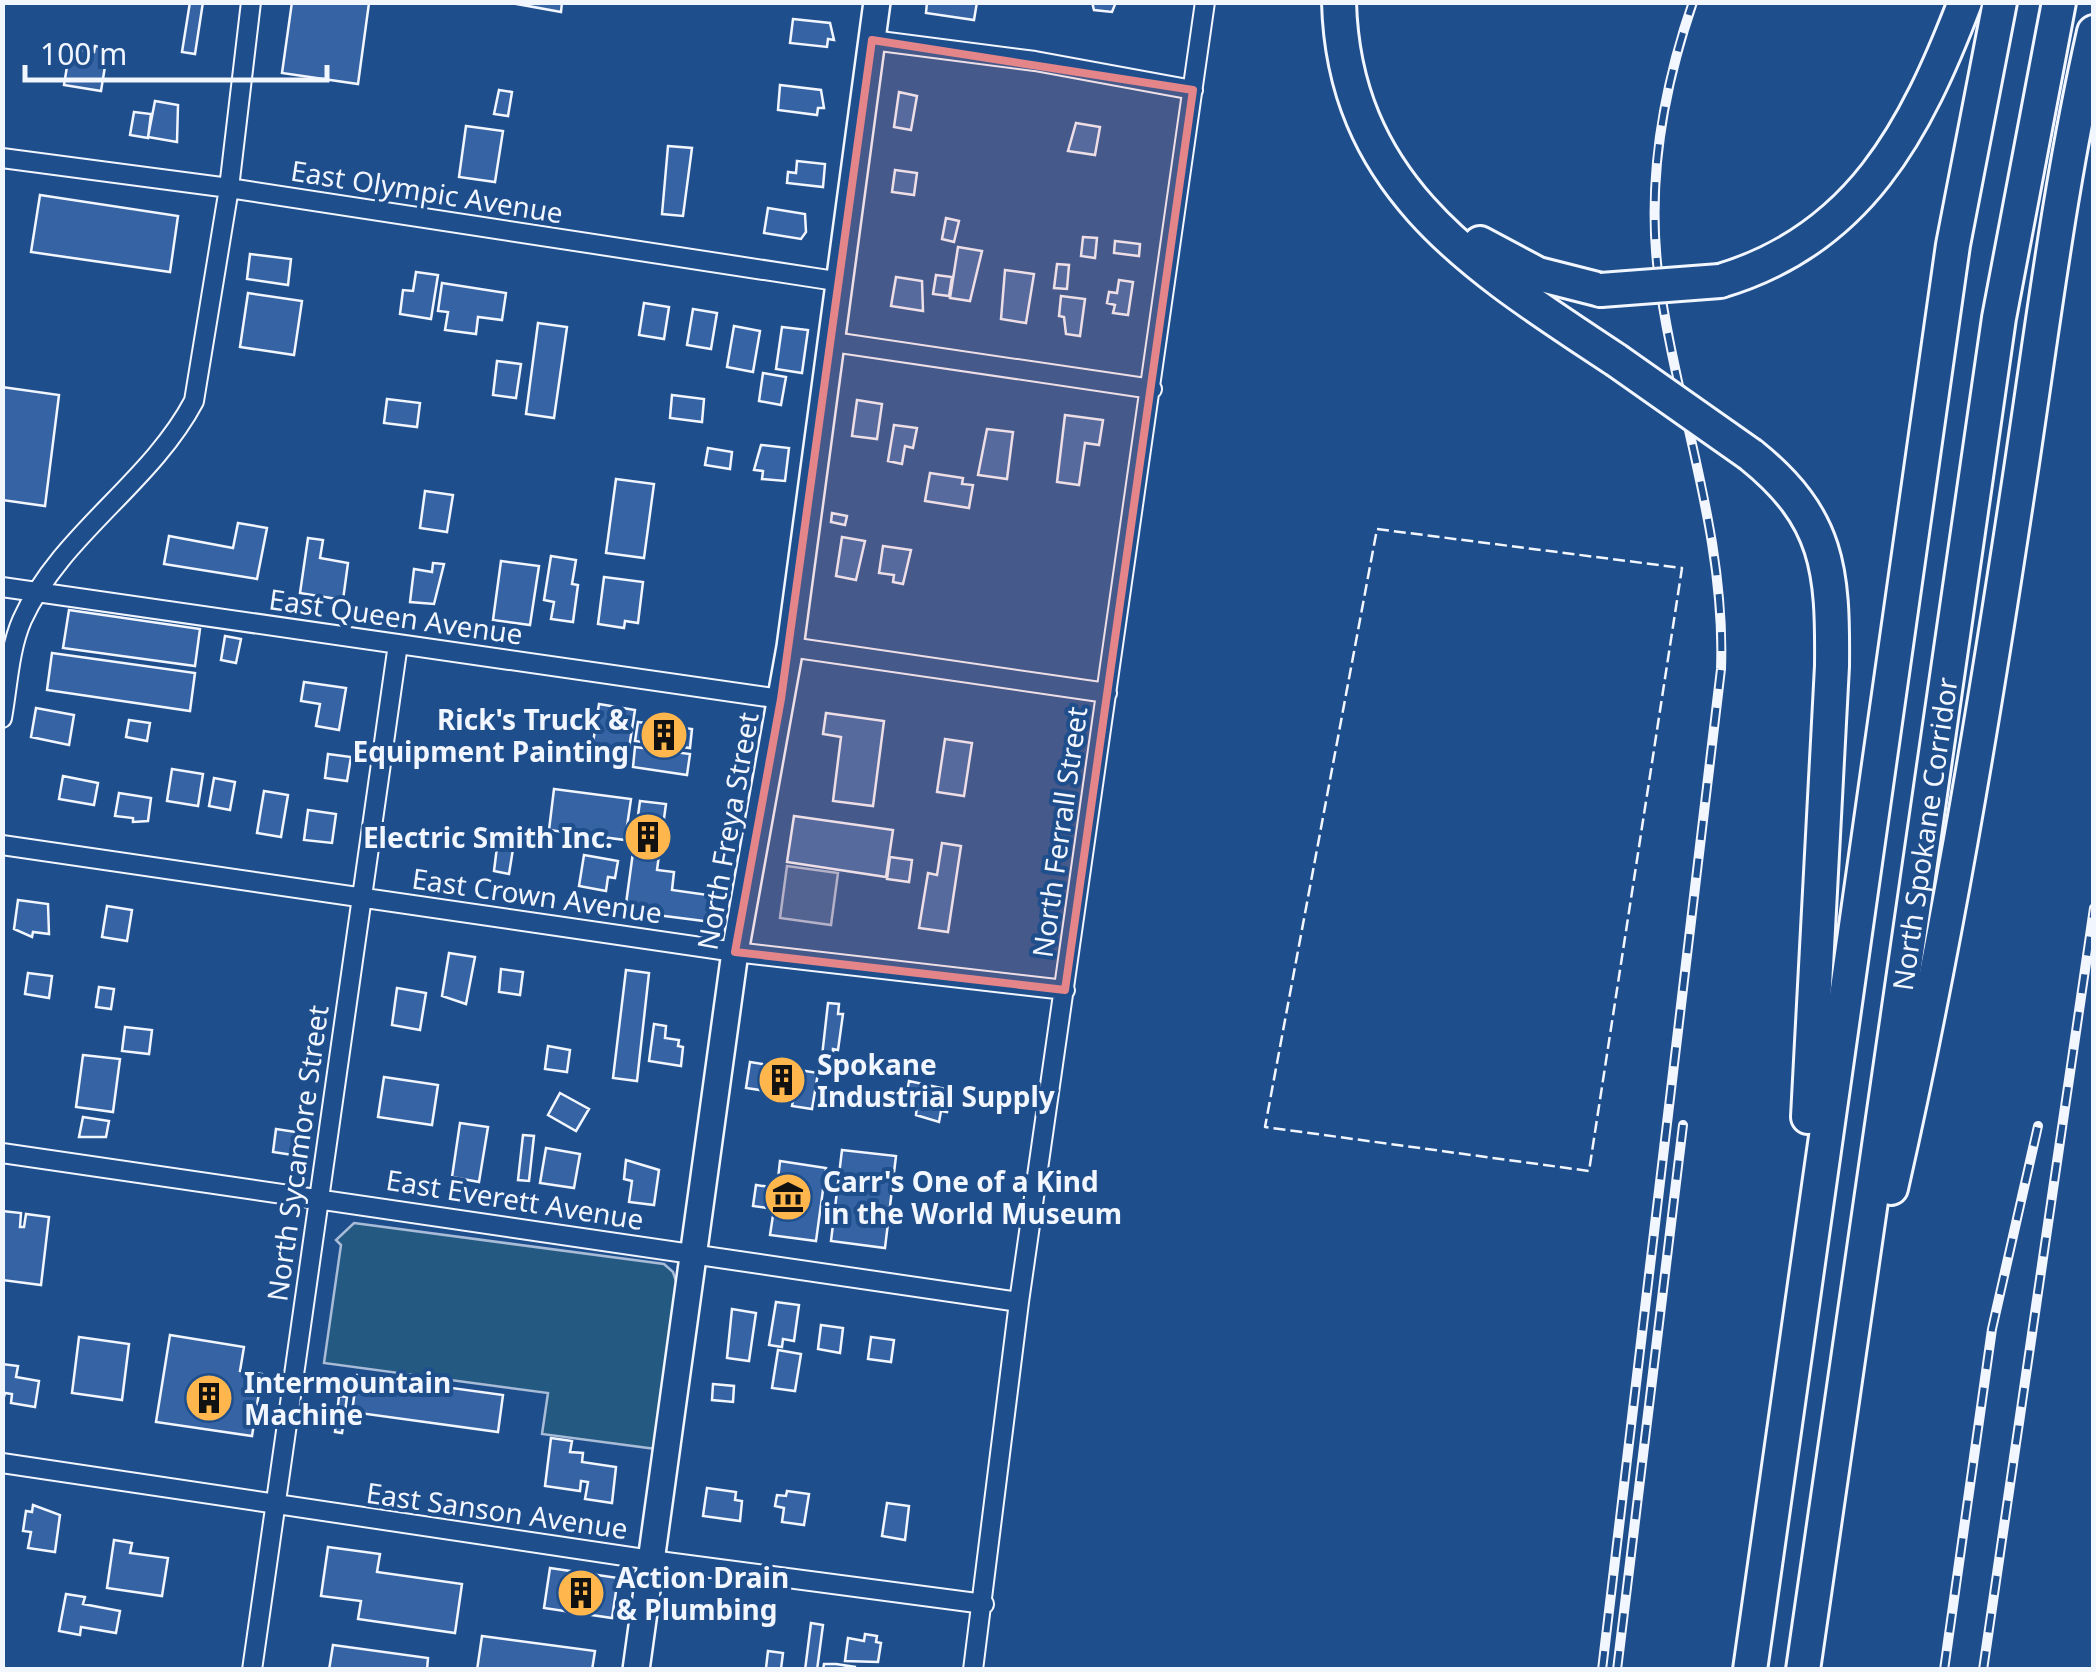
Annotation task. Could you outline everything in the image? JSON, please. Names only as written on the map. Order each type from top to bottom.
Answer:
[{"type":"highway","points":[[1339,2],[1341,50],[1350,90],[1394,178],[1437,230],[1464,254],[1750,455],[1788,488],[1818,530],[1828,570],[1832,626],[1792,1376]]},
{"type":"highway","points":[[1354,2],[1363,79],[1378,120],[1405,165],[1444,213],[1507,261],[1538,274],[1601,290],[1720,281],[1773,262],[1816,236],[1870,186],[1912,119],[1964,2]]},
{"type":"highway","name":"North Spokane Corridor","points":[[1750,1670],[1953,244],[2000,2]]},
{"type":"highway","name":"North Spokane Corridor","points":[[1803,1670],[2002,298],[2059,2]]},
{"type":"highway","points":[[1837,1422],[1914,1091],[1950,902],[2018,492],[2051,252],[2094,32]]},
{"type":"street","points":[[2,718],[12,654],[37,592],[62,556],[182,424],[194,401],[229,188],[251,2]]},
{"type":"street","name":"North Freya Street","points":[[636,1670],[735,952],[790,648],[877,2]]},
{"type":"street","name":"North Ferrall Street","points":[[973,1670],[1020,1302],[1204,2]]},
{"type":"street","points":[[872,40],[1035,61],[1194,90]]},
{"type":"street","name":"East Olympic Avenue","points":[[2,158],[229,188],[842,282]]},
{"type":"street","points":[[832,342],[1152,389]]},
{"type":"street","name":"East Queen Avenue","points":[[2,587],[781,699]]},
{"type":"street","name":"North Sycamore Street","points":[[252,1670],[316,1197],[398,644]]},
{"type":"street","points":[[790,648],[1107,692]]},
{"type":"street","name":"East Crown Avenue","points":[[2,845],[735,952],[1065,990]]},
{"type":"street","name":"East Everett Avenue","points":[[2,1152],[1020,1302]]},
{"type":"street","name":"East Sanson Avenue","points":[[2,1463],[652,1560],[984,1604]]},
{"type":"highlighted area","points":[[872,40],[1193,90],[1065,990],[735,952],[781,699]]},
{"type":"shaded area","points":[[787,866],[838,873],[831,925],[780,918]]},
{"type":"shaded area","points":[[354,1223],[664,1264],[673,1272],[677,1284],[656,1449],[542,1434],[548,1393],[324,1363],[341,1245],[336,1240]]},
{"type":"building","points":[[190,2],[203,2],[195,54],[182,52]]},
{"type":"building","points":[[292,2],[369,3],[358,84],[282,73]]},
{"type":"building","points":[[506,2],[562,2],[561,12]]},
{"type":"building","points":[[927,2],[977,2],[974,20],[926,13]]},
{"type":"building","points":[[1092,2],[1116,2],[1112,12],[1094,10]]},
{"type":"building","points":[[793,19],[830,23],[834,40],[828,39],[827,47],[790,43]]},
{"type":"building","points":[[95,46],[108,48],[101,91],[64,85],[70,48],[94,52]]},
{"type":"building","points":[[780,85],[821,90],[824,108],[818,108],[817,115],[778,110]]},
{"type":"building","points":[[499,90],[512,92],[508,116],[494,114]]},
{"type":"building","points":[[899,92],[917,96],[911,130],[894,127]]},
{"type":"building","points":[[155,101],[178,105],[177,142],[148,137]]},
{"type":"building","points":[[134,112],[151,114],[148,138],[130,135]]},
{"type":"building","points":[[1076,123],[1100,127],[1095,155],[1068,151]]},
{"type":"building","points":[[466,126],[503,131],[495,182],[459,177]]},
{"type":"building","points":[[668,146],[692,148],[683,216],[662,214]]},
{"type":"building","points":[[797,161],[825,164],[823,187],[787,183],[788,172],[796,173]]},
{"type":"building","points":[[895,170],[917,173],[914,195],[892,192]]},
{"type":"building","points":[[40,195],[178,216],[170,272],[31,252]]},
{"type":"building","points":[[768,208],[805,214],[806,232],[801,239],[764,233]]},
{"type":"building","points":[[946,218],[959,221],[954,242],[942,239]]},
{"type":"building","points":[[1083,237],[1097,238],[1095,258],[1081,256]]},
{"type":"building","points":[[1115,241],[1140,244],[1139,256],[1114,253]]},
{"type":"building","points":[[958,247],[982,251],[970,301],[950,298]]},
{"type":"building","points":[[250,254],[291,259],[288,285],[247,279]]},
{"type":"building","points":[[1057,264],[1069,265],[1067,289],[1054,288]]},
{"type":"building","points":[[1005,270],[1034,274],[1026,323],[1001,319]]},
{"type":"building","points":[[416,272],[438,275],[431,319],[400,314],[403,290],[413,291]]},
{"type":"building","points":[[936,275],[952,277],[949,296],[933,294]]},
{"type":"building","points":[[896,277],[922,281],[923,311],[891,306]]},
{"type":"building","points":[[1119,280],[1133,282],[1128,315],[1113,313],[1115,305],[1107,303],[1109,292],[1117,293]]},
{"type":"building","points":[[442,283],[506,293],[502,320],[478,317],[476,334],[445,330],[448,312],[438,311]]},
{"type":"building","points":[[248,293],[302,301],[294,355],[240,347]]},
{"type":"building","points":[[1061,296],[1085,299],[1080,336],[1066,334],[1064,317],[1059,316]]},
{"type":"building","points":[[644,303],[669,307],[664,339],[639,335]]},
{"type":"building","points":[[693,309],[717,313],[711,349],[687,345]]},
{"type":"building","points":[[538,323],[567,327],[554,418],[526,414]]},
{"type":"building","points":[[734,326],[760,331],[753,372],[727,367]]},
{"type":"building","points":[[782,327],[808,330],[802,373],[776,369]]},
{"type":"building","points":[[497,361],[521,364],[516,398],[493,395]]},
{"type":"building","points":[[763,373],[786,377],[781,405],[759,401]]},
{"type":"building","points":[[2,387],[59,395],[45,506],[2,500]]},
{"type":"building","points":[[672,395],[704,399],[702,422],[670,418]]},
{"type":"building","points":[[387,399],[420,403],[417,427],[384,423]]},
{"type":"building","points":[[857,400],[882,404],[877,439],[852,436]]},
{"type":"building","points":[[1065,415],[1103,420],[1099,445],[1085,443],[1079,485],[1057,482]]},
{"type":"building","points":[[894,425],[917,428],[913,448],[905,446],[902,464],[888,461]]},
{"type":"building","points":[[987,429],[1013,432],[1007,479],[978,475]]},
{"type":"building","points":[[761,445],[789,448],[785,481],[762,479],[763,471],[754,470]]},
{"type":"building","points":[[708,448],[732,452],[730,469],[705,465]]},
{"type":"building","points":[[930,473],[963,478],[962,484],[973,485],[969,508],[925,501]]},
{"type":"building","points":[[616,479],[654,484],[644,558],[606,553]]},
{"type":"building","points":[[425,491],[453,495],[447,532],[420,528]]},
{"type":"building","points":[[832,513],[847,516],[845,525],[831,522]]},
{"type":"building","points":[[238,523],[267,528],[257,579],[164,564],[169,536],[233,548]]},
{"type":"building","points":[[842,537],[865,541],[856,580],[836,576]]},
{"type":"building","points":[[308,538],[323,540],[320,558],[348,563],[343,600],[300,593]]},
{"type":"building","points":[[883,546],[911,550],[903,584],[893,582],[894,575],[879,573]]},
{"type":"building","points":[[551,556],[576,560],[572,584],[578,585],[573,622],[551,619],[554,602],[544,600]]},
{"type":"building","points":[[501,561],[539,566],[530,625],[493,620]]},
{"type":"building","points":[[433,563],[444,564],[434,604],[410,602],[414,569],[432,572]]},
{"type":"building","points":[[604,577],[643,582],[638,623],[625,621],[624,628],[598,624]]},
{"type":"building","points":[[69,610],[200,629],[195,666],[63,648]]},
{"type":"building","points":[[225,636],[241,639],[236,663],[221,660]]},
{"type":"building","points":[[52,653],[195,673],[190,711],[47,690]]},
{"type":"building","points":[[304,682],[346,688],[339,730],[316,726],[320,704],[301,701]]},
{"type":"building","points":[[599,704],[635,710],[626,767],[590,762]]},
{"type":"building","points":[[36,708],[74,715],[69,745],[31,737]]},
{"type":"building","points":[[826,713],[884,721],[873,806],[833,801],[841,737],[823,734]]},
{"type":"building","points":[[129,720],[150,723],[147,741],[126,737]]},
{"type":"building","name":"Rick's Truck & Equipment Painting","points":[[638,722],[692,729],[690,748],[635,741]]},
{"type":"building","points":[[945,739],[972,743],[964,796],[937,792]]},
{"type":"building","points":[[635,747],[690,754],[687,775],[633,767]]},
{"type":"building","points":[[328,754],[351,757],[347,781],[325,778]]},
{"type":"building","points":[[172,769],[203,774],[198,806],[167,801]]},
{"type":"building","points":[[63,776],[98,783],[94,805],[59,799]]},
{"type":"building","points":[[214,778],[235,782],[230,810],[209,806]]},
{"type":"building","points":[[554,789],[631,799],[625,840],[549,830]]},
{"type":"building","points":[[264,791],[288,795],[281,837],[257,833]]},
{"type":"building","points":[[119,793],[151,798],[148,821],[133,822],[133,818],[115,816]]},
{"type":"building","name":"Electric Smith Inc.","points":[[640,801],[666,804],[657,870],[674,872],[672,890],[715,896],[712,922],[625,911]]},
{"type":"building","points":[[308,810],[336,814],[332,843],[304,840]]},
{"type":"building","points":[[794,816],[893,830],[886,877],[787,862]]},
{"type":"building","points":[[942,843],[961,846],[948,932],[919,928],[928,873],[937,875]]},
{"type":"building","points":[[497,847],[513,849],[509,874],[494,871]]},
{"type":"building","points":[[584,855],[618,861],[615,878],[608,877],[606,891],[579,886]]},
{"type":"building","points":[[890,857],[912,860],[909,882],[887,879]]},
{"type":"building","points":[[18,900],[48,904],[49,934],[33,932],[32,937],[14,929]]},
{"type":"building","points":[[107,906],[132,910],[127,941],[102,937]]},
{"type":"building","points":[[449,953],[475,957],[466,1004],[442,996]]},
{"type":"building","points":[[501,969],[523,972],[520,995],[499,992]]},
{"type":"building","points":[[626,970],[649,973],[637,1081],[613,1078]]},
{"type":"building","points":[[28,973],[52,976],[49,998],[25,994]]},
{"type":"building","points":[[99,987],[114,989],[111,1009],[96,1007]]},
{"type":"building","points":[[397,988],[426,993],[420,1030],[392,1025]]},
{"type":"building","points":[[828,1003],[839,1004],[838,1014],[843,1014],[838,1050],[833,1049],[833,1057],[822,1056]]},
{"type":"building","points":[[654,1024],[666,1026],[665,1038],[679,1040],[678,1046],[683,1047],[681,1066],[649,1061]]},
{"type":"building","points":[[125,1027],[152,1030],[149,1054],[122,1051]]},
{"type":"building","points":[[548,1046],[570,1050],[567,1072],[545,1069]]},
{"type":"building","points":[[83,1055],[120,1059],[113,1112],[76,1107]]},
{"type":"building","name":"Spokane Industrial Supply","points":[[750,1062],[818,1073],[812,1109],[792,1106],[794,1095],[746,1088]]},
{"type":"building","points":[[384,1077],[438,1085],[432,1125],[378,1117]]},
{"type":"building","points":[[909,1081],[950,1090],[947,1112],[941,1111],[939,1122],[916,1115],[917,1105],[905,1103]]},
{"type":"building","points":[[560,1093],[589,1109],[576,1131],[548,1115]]},
{"type":"building","points":[[83,1117],[109,1121],[106,1137],[79,1137]]},
{"type":"building","points":[[460,1123],[488,1127],[479,1182],[452,1177]]},
{"type":"building","points":[[276,1129],[296,1132],[293,1155],[273,1152]]},
{"type":"building","points":[[523,1135],[534,1136],[529,1181],[518,1180]]},
{"type":"building","points":[[546,1148],[580,1154],[574,1188],[540,1183]]},
{"type":"building","points":[[842,1150],[896,1156],[885,1248],[831,1241]]},
{"type":"building","points":[[626,1160],[659,1170],[654,1205],[629,1202],[632,1181],[624,1179]]},
{"type":"building","name":"Carr's One of a Kind in the World Museum","points":[[780,1161],[826,1168],[816,1241],[770,1235],[774,1209],[753,1206],[756,1185],[777,1188]]},
{"type":"building","points":[[2,1211],[21,1213],[20,1227],[24,1227],[26,1214],[49,1217],[41,1285],[2,1280]]},
{"type":"building","points":[[776,1302],[799,1305],[794,1341],[783,1339],[782,1347],[769,1345]]},
{"type":"building","points":[[732,1309],[756,1313],[749,1361],[727,1358]]},
{"type":"building","points":[[821,1325],[843,1328],[840,1353],[818,1349]]},
{"type":"building","name":"Intermountain Machine","points":[[170,1335],[244,1347],[240,1371],[262,1374],[252,1436],[156,1422]]},
{"type":"building","points":[[79,1337],[129,1344],[122,1400],[72,1393]]},
{"type":"building","points":[[871,1337],[894,1340],[891,1362],[868,1359]]},
{"type":"building","points":[[778,1350],[801,1354],[795,1391],[772,1388]]},
{"type":"building","points":[[2,1364],[18,1366],[16,1377],[39,1381],[35,1407],[11,1403],[12,1394],[5,1393],[2,1404]]},
{"type":"building","points":[[357,1375],[503,1395],[498,1432],[352,1412]]},
{"type":"building","points":[[713,1384],[734,1386],[733,1402],[712,1400]]},
{"type":"building","points":[[339,1396],[347,1397],[342,1433],[335,1432]]},
{"type":"building","points":[[551,1438],[572,1441],[570,1452],[583,1453],[582,1462],[616,1467],[612,1503],[585,1499],[588,1482],[581,1481],[580,1491],[545,1486]]},
{"type":"building","points":[[707,1488],[736,1492],[735,1500],[742,1501],[740,1521],[703,1516]]},
{"type":"building","points":[[787,1491],[809,1494],[804,1525],[782,1522],[784,1508],[775,1506],[777,1495],[786,1496]]},
{"type":"building","points":[[887,1503],[909,1506],[905,1540],[882,1536]]},
{"type":"building","points":[[33,1505],[60,1515],[55,1552],[28,1548],[31,1532],[23,1531],[26,1511],[32,1512]]},
{"type":"building","points":[[114,1540],[132,1543],[130,1553],[168,1558],[162,1596],[107,1588]]},
{"type":"building","points":[[328,1547],[380,1554],[377,1572],[462,1584],[455,1633],[358,1619],[361,1601],[321,1596]]},
{"type":"building","name":"Action Drain & Plumbing","points":[[550,1568],[618,1578],[612,1618],[544,1608]]},
{"type":"building","points":[[66,1594],[85,1597],[83,1604],[120,1611],[116,1633],[81,1627],[80,1635],[59,1631]]},
{"type":"building","points":[[811,1623],[823,1625],[817,1670],[805,1670]]},
{"type":"building","points":[[865,1634],[877,1636],[876,1642],[881,1643],[878,1662],[845,1661],[848,1638],[864,1641]]},
{"type":"building","points":[[482,1636],[595,1651],[592,1670],[477,1670]]},
{"type":"building","points":[[333,1645],[428,1658],[427,1670],[329,1670]]},
{"type":"building","points":[[768,1651],[783,1653],[781,1669],[766,1668]]},
{"type":"building","points":[[824,1664],[836,1664],[856,1667],[823,1670]]},
{"type":"railway","points":[[1602,1670],[1721,669],[1716,568],[1666,322],[1655,238],[1660,135],[1673,68],[1693,2]]},
{"type":"railway","points":[[1983,1670],[2094,908]]},
{"type":"railway","points":[[1617,1670],[1683,1125]]},
{"type":"railway","points":[[1944,1670],[1992,1329],[2038,1126]]},
{"type":"fence","points":[[1377,529],[1682,568],[1589,1171],[1265,1127],[1377,529]]},
{"type":"place","name":"Rick's Truck & Equipment Painting","points":[[664,735]]},
{"type":"place","name":"Electric Smith Inc.","points":[[648,837]]},
{"type":"place","name":"Spokane Industrial Supply","points":[[782,1080]]},
{"type":"place","name":"Carr's One of a Kind in the World Museum","points":[[788,1197]]},
{"type":"place","name":"Intermountain Machine","points":[[209,1398]]},
{"type":"place","name":"Action Drain & Plumbing","points":[[581,1593]]}]
